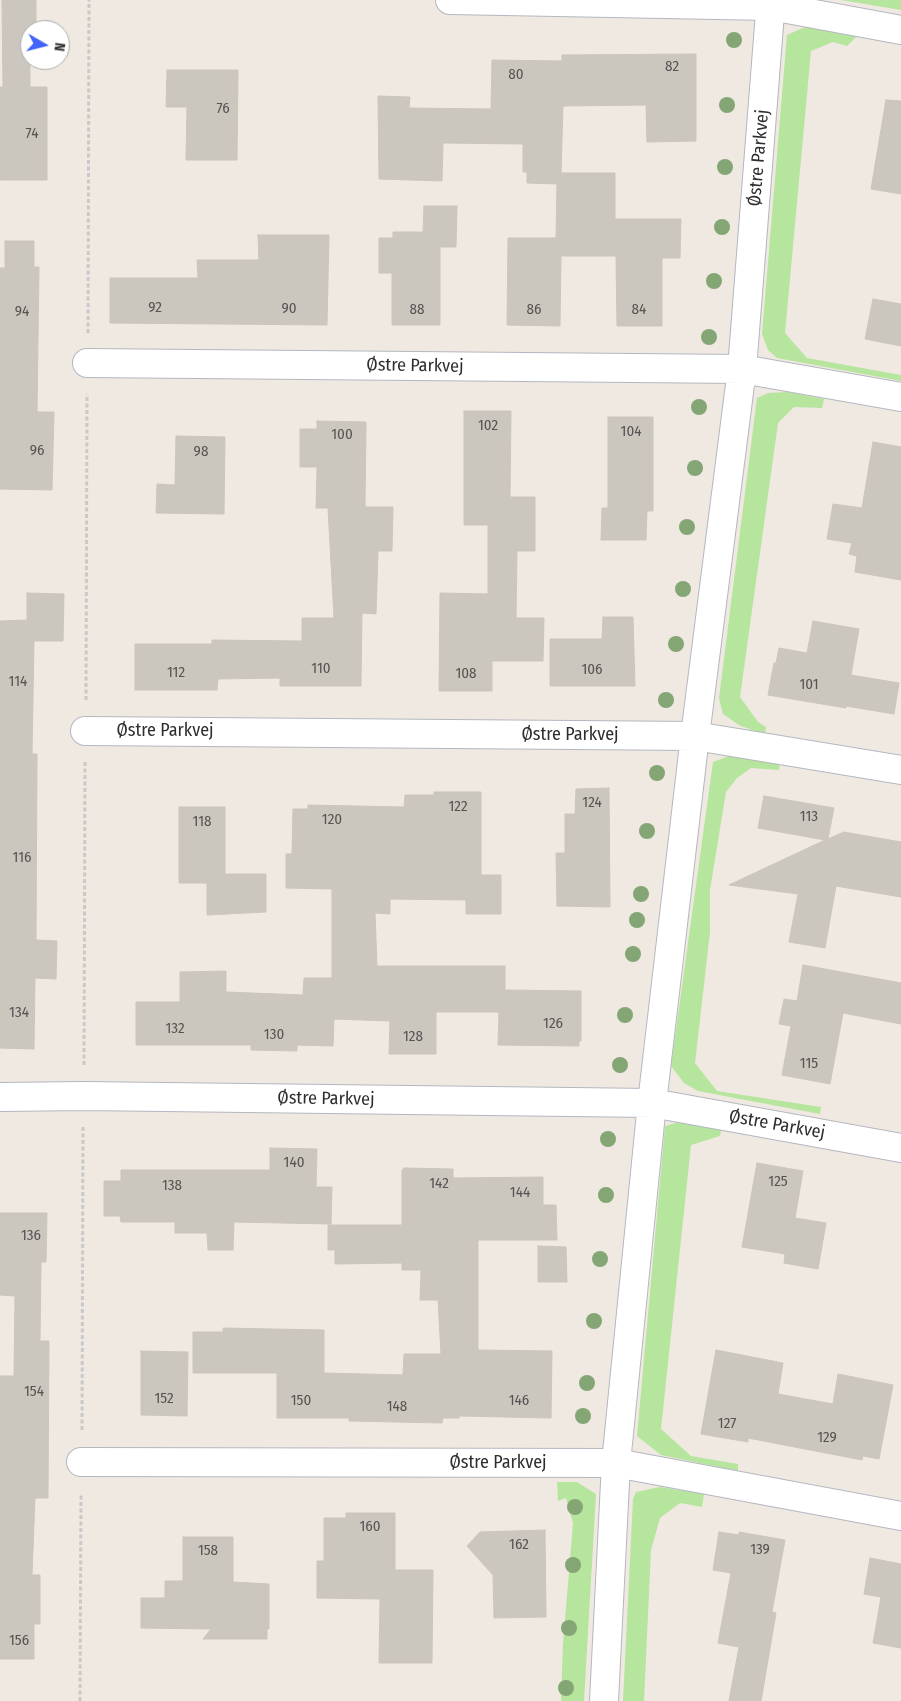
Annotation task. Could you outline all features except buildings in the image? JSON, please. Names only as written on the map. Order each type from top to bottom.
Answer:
[{"type":"street","points":[[450,0],[771,3],[901,30]]},
{"type":"street","name":"Østre Parkvej","points":[[604,1701],[616,1463],[652,1103],[742,369],[771,3]]},
{"type":"street","name":"Østre Parkvej","points":[[87,363],[742,369],[901,397]]},
{"type":"street","name":"Østre Parkvej","points":[[85,731],[696,736],[901,770]]},
{"type":"street","name":"Østre Parkvej","points":[[0,1097],[84,1096],[652,1103],[901,1148]]},
{"type":"street","name":"Østre Parkvej","points":[[81,1462],[616,1463],[901,1516]]},
{"type":"path","points":[[80,1701],[89,0]]},
{"type":"green space","points":[[841,0],[901,0],[901,10]]},
{"type":"green space","points":[[812,24],[857,36],[847,46],[833,42],[811,51],[785,333],[807,358],[901,375],[901,381],[777,358],[768,350],[762,334],[787,35]]},
{"type":"green space","points":[[787,392],[824,399],[822,408],[794,407],[778,423],[740,697],[758,722],[766,727],[765,735],[739,725],[723,714],[719,698],[757,398],[768,393]]},
{"type":"green space","points":[[732,755],[780,761],[779,770],[751,768],[737,778],[726,792],[710,890],[710,932],[695,1063],[717,1091],[821,1107],[820,1114],[698,1091],[684,1083],[671,1066],[713,762]]},
{"type":"green space","points":[[686,1120],[722,1126],[720,1136],[691,1145],[661,1429],[691,1456],[738,1464],[738,1471],[661,1455],[637,1436],[665,1126]]},
{"type":"green space","points":[[557,1482],[577,1482],[596,1494],[584,1701],[561,1701],[563,1644],[573,1523],[566,1498],[558,1501]]},
{"type":"green space","points":[[660,1487],[704,1494],[702,1507],[680,1503],[660,1518],[651,1550],[644,1701],[623,1701],[633,1499],[636,1492]]}]
